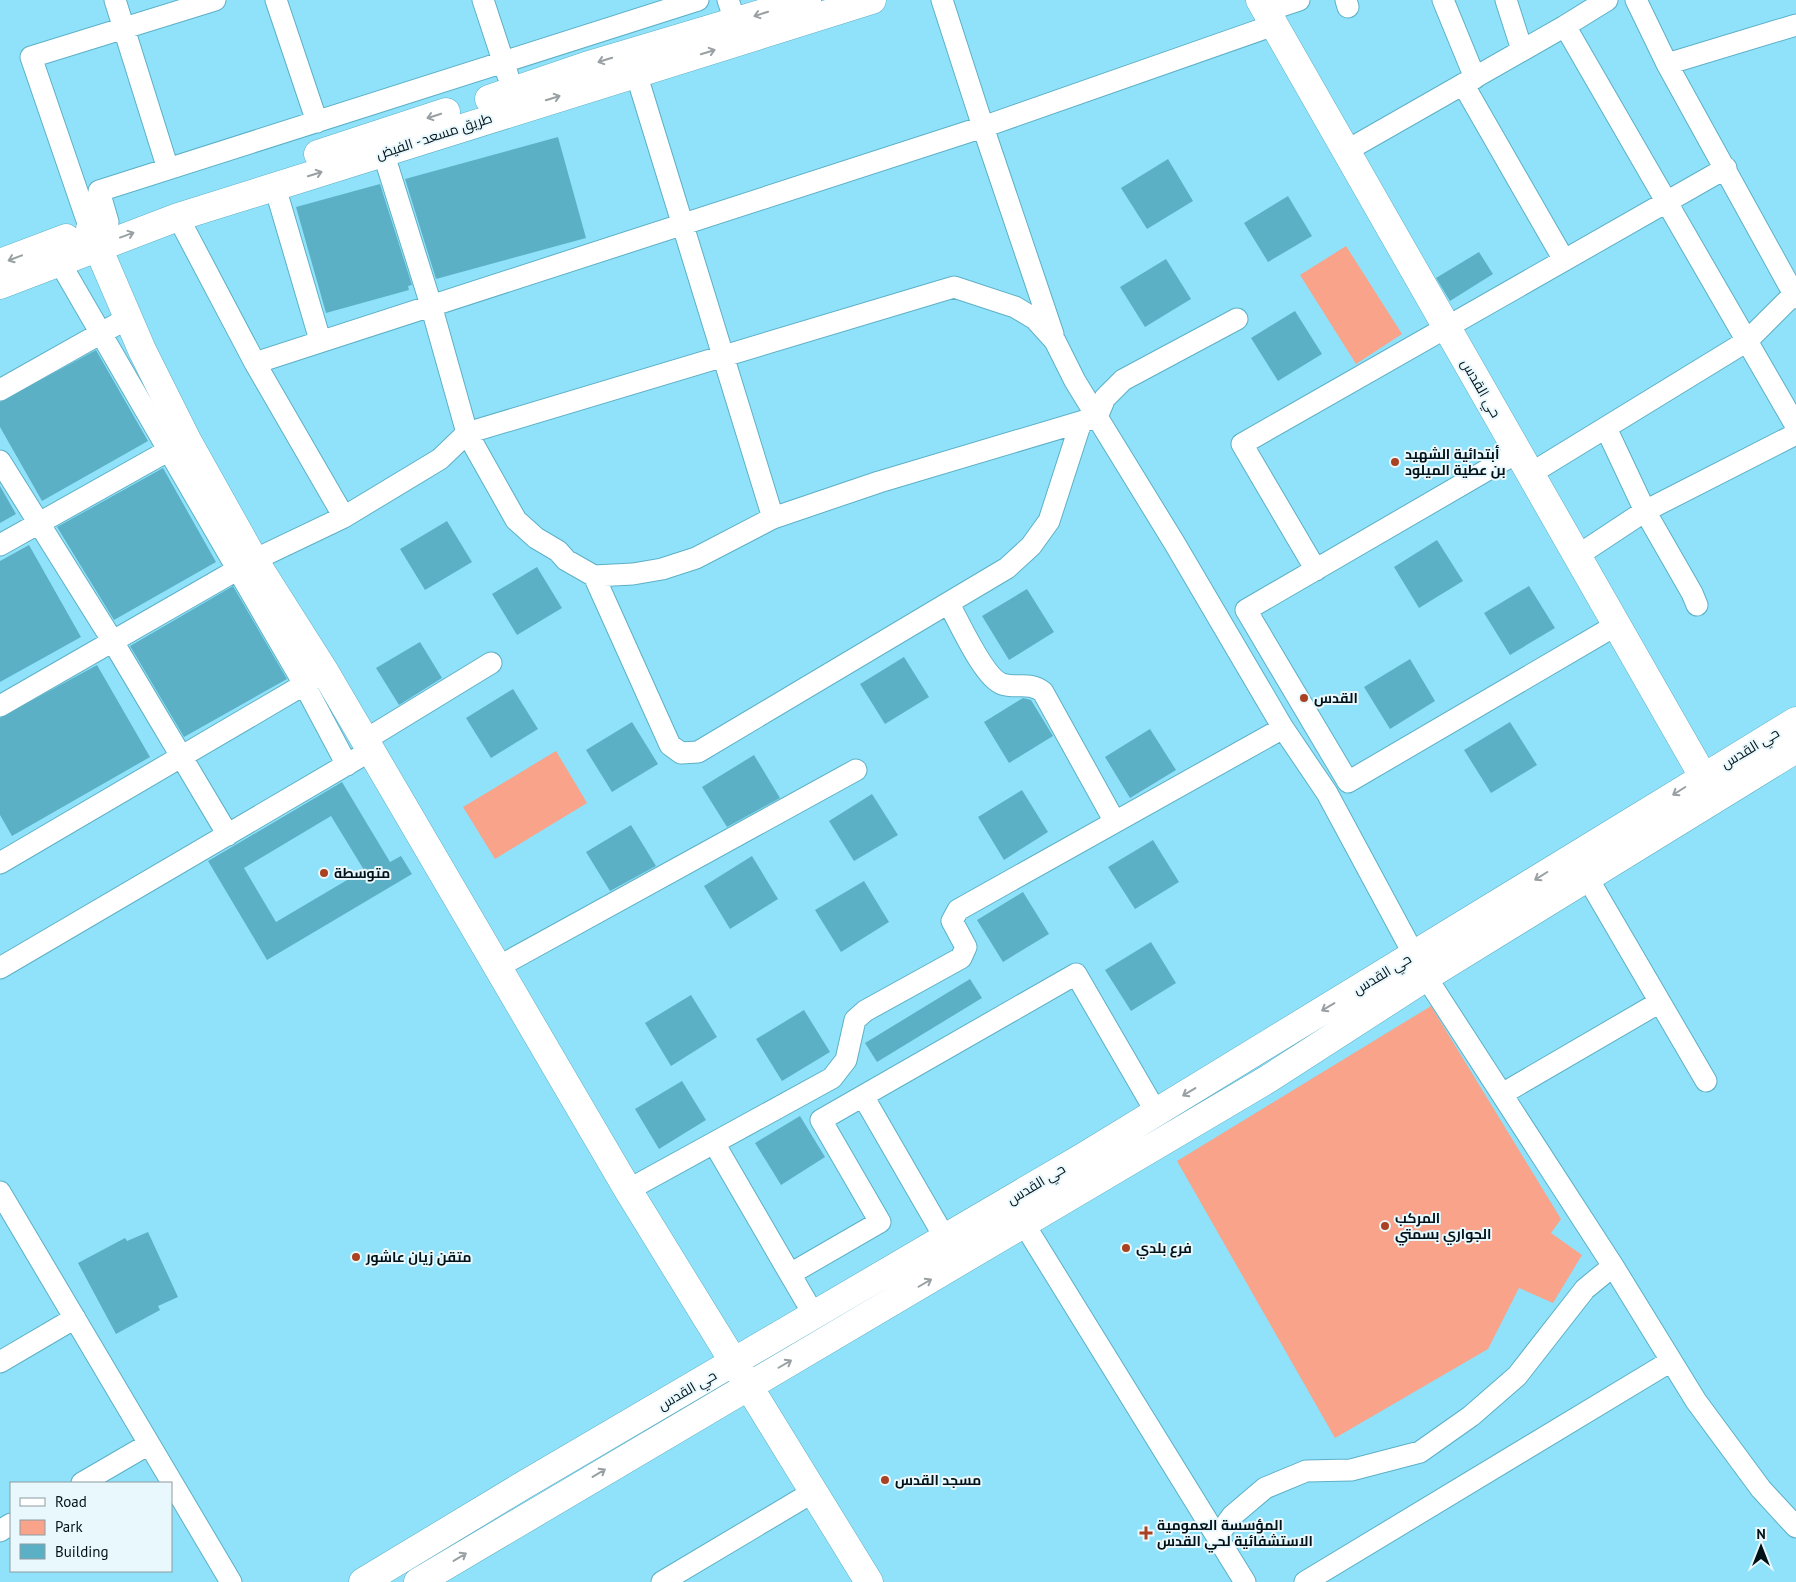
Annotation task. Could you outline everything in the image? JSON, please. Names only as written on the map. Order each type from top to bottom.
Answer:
[{"type":"street","points":[[115,0],[168,169]]},
{"type":"street","points":[[178,445],[128,318],[99,232],[31,57],[215,0]]},
{"type":"street","points":[[276,0],[317,122]]},
{"type":"street","points":[[483,0],[516,100]]},
{"type":"street","points":[[99,232],[98,191],[698,0]]},
{"type":"street","name":"طريق مسعد - الفيض","points":[[516,100],[595,63],[808,0]]},
{"type":"street","name":"طريق مسعد - الفيض","points":[[0,285],[54,252],[99,232],[516,100],[636,74],[735,21],[872,0]]},
{"type":"street","points":[[942,0],[1055,342],[1089,419],[1175,544],[1283,728],[1327,793],[1419,966],[1613,1266],[1696,1401],[1761,1489],[1796,1527]]},
{"type":"street","points":[[254,362],[983,127],[1299,0]]},
{"type":"street","points":[[1443,0],[1469,81],[1564,260]]},
{"type":"street","points":[[1506,0],[1522,50]]},
{"type":"street","points":[[1346,151],[1607,0]]},
{"type":"street","points":[[1348,782],[1246,610],[1316,570],[1524,463],[1606,428],[1747,342],[1795,294],[1667,64],[1636,0]]},
{"type":"street","name":"حي القدس","points":[[1266,12],[1577,556],[1618,624],[1709,787]]},
{"type":"street","points":[[1667,64],[1796,25]]},
{"type":"street","points":[[1565,26],[1796,426]]},
{"type":"street","points":[[636,74],[773,518]]},
{"type":"street","points":[[380,144],[432,305],[467,433],[516,520],[536,538],[558,551],[566,560],[594,576],[633,574],[662,569],[696,558],[773,518],[879,482],[1089,419]]},
{"type":"street","name":"طريق مسعد - الفيض","points":[[99,232],[178,216],[275,187],[380,144]]},
{"type":"street","points":[[1316,570],[1242,444],[1726,168]]},
{"type":"street","points":[[275,187],[320,340]]},
{"type":"street","points":[[178,216],[254,362],[344,517]]},
{"type":"street","points":[[54,252],[101,333],[178,445],[246,564],[315,678],[368,745],[628,1190],[868,1582]]},
{"type":"street","name":"طريق مسعد - الفيض","points":[[0,263],[54,252]]},
{"type":"street","points":[[0,706],[246,564],[344,517],[440,459],[467,433],[954,287],[1016,307],[1035,319],[1055,342]]},
{"type":"street","points":[[0,390],[128,318]]},
{"type":"street","points":[[594,576],[670,745],[675,750],[686,754],[698,752],[1007,568],[1041,534],[1049,521],[1089,419],[1105,398],[1123,380],[1237,319]]},
{"type":"street","points":[[1606,428],[1645,511],[1692,592],[1697,605]]},
{"type":"street","points":[[1577,556],[1645,511],[1796,434]]},
{"type":"street","points":[[0,545],[178,445]]},
{"type":"street","points":[[0,461],[112,640],[228,835]]},
{"type":"street","points":[[949,604],[991,677],[1003,684],[1029,684],[1043,692],[1115,822]]},
{"type":"street","points":[[1327,793],[1618,624]]},
{"type":"street","points":[[0,968],[347,764],[368,745],[491,663]]},
{"type":"street","points":[[1,860],[315,678]]},
{"type":"street","points":[[315,678],[347,764]]},
{"type":"street","name":"حي القدس","points":[[363,1582],[1156,1112],[1419,966],[1709,787],[1796,721]]},
{"type":"street","points":[[628,1190],[832,1078],[846,1060],[855,1020],[865,1011],[961,958],[966,947],[952,921],[958,910],[1283,728]]},
{"type":"street","points":[[418,1582],[1268,1079],[1419,966],[1587,877],[1709,787],[1796,748]]},
{"type":"street","points":[[498,967],[856,770]]},
{"type":"street","points":[[1587,877],[1706,1081]]},
{"type":"street","points":[[790,1274],[880,1222],[821,1120],[1076,974],[1156,1112]]},
{"type":"street","points":[[1502,1094],[1660,1002]]},
{"type":"street","points":[[863,1096],[945,1238]]},
{"type":"street","points":[[714,1143],[814,1315]]},
{"type":"street","points":[[0,1192],[172,1482]]},
{"type":"street","points":[[1024,1224],[1245,1582]]},
{"type":"street","points":[[1217,1537],[1232,1516],[1265,1488],[1306,1471],[1351,1470],[1420,1452],[1471,1416],[1517,1376],[1585,1289],[1613,1266]]},
{"type":"street","points":[[0,1362],[75,1318]]},
{"type":"street","points":[[1304,1582],[1671,1361]]},
{"type":"street","points":[[84,1482],[149,1444]]},
{"type":"street","points":[[172,1483],[231,1582]]},
{"type":"street","points":[[662,1582],[813,1492]]},
{"type":"street","points":[[492,1504],[507,1529]]},
{"type":"green space","points":[[1346,246],[1402,334],[1356,364],[1300,275]]},
{"type":"green space","points":[[556,751],[587,803],[495,859],[463,807]]},
{"type":"green space","name":"المركب الجواري بسمتي","points":[[1431,1006],[1561,1219],[1551,1233],[1582,1255],[1553,1303],[1519,1288],[1488,1349],[1335,1438],[1177,1161]]},
{"type":"building","points":[[558,137],[586,238],[436,279],[405,179]]},
{"type":"building","points":[[1168,159],[1193,201],[1147,229],[1121,188]]},
{"type":"building","points":[[380,184],[412,285],[408,286],[409,290],[326,313],[296,207]]},
{"type":"building","points":[[1288,196],[1312,236],[1268,262],[1244,223]]},
{"type":"building","points":[[1479,252],[1493,274],[1450,301],[1436,278]]},
{"type":"building","points":[[1166,259],[1191,299],[1145,327],[1120,287]]},
{"type":"building","points":[[1295,311],[1322,354],[1278,381],[1251,338]]},
{"type":"building","points":[[96,350],[148,441],[42,501],[0,427],[0,402]]},
{"type":"building","points":[[163,468],[216,562],[114,620],[57,527]]},
{"type":"building","points":[[0,486],[16,514],[0,523]]},
{"type":"building","points":[[447,521],[472,562],[425,590],[400,549]]},
{"type":"building","points":[[1437,540],[1463,581],[1419,608],[1394,567]]},
{"type":"building","points":[[29,545],[81,637],[0,682],[0,561]]},
{"type":"building","points":[[537,567],[562,608],[517,635],[492,594]]},
{"type":"building","points":[[233,586],[287,679],[184,737],[130,646]]},
{"type":"building","points":[[1529,586],[1555,628],[1510,655],[1484,613]]},
{"type":"building","points":[[1027,589],[1054,632],[1009,660],[982,616]]},
{"type":"building","points":[[420,642],[442,678],[399,705],[376,668]]},
{"type":"building","points":[[904,657],[929,697],[885,724],[860,684]]},
{"type":"building","points":[[1410,659],[1435,701],[1390,729],[1364,687]]},
{"type":"building","points":[[97,665],[150,757],[12,836],[0,815],[0,718]]},
{"type":"building","points":[[513,689],[538,729],[491,758],[466,718]]},
{"type":"building","points":[[1023,698],[1031,700],[1053,736],[1009,763],[984,722]]},
{"type":"building","points":[[632,722],[658,764],[612,792],[586,750]]},
{"type":"building","points":[[1510,722],[1537,765],[1491,793],[1464,750]]},
{"type":"building","points":[[1150,729],[1176,770],[1130,798],[1105,757]]},
{"type":"building","points":[[754,755],[780,798],[727,827],[702,787]]},
{"type":"building","points":[[342,782],[390,862],[401,856],[412,874],[267,960],[208,861]],"holes":[[[331,816],[364,870],[276,922],[244,868]]]},
{"type":"building","points":[[1022,790],[1048,832],[1004,860],[978,817]]},
{"type":"building","points":[[872,794],[898,835],[854,861],[829,821]]},
{"type":"building","points":[[631,825],[656,866],[610,891],[586,852]]},
{"type":"building","points":[[1153,840],[1179,882],[1135,909],[1108,867]]},
{"type":"building","points":[[752,856],[778,899],[730,929],[704,886]]},
{"type":"building","points":[[864,881],[889,922],[841,952],[815,910]]},
{"type":"building","points":[[1023,892],[1049,934],[1003,962],[977,920]]},
{"type":"building","points":[[1151,942],[1176,983],[1131,1011],[1105,970]]},
{"type":"building","points":[[970,979],[982,998],[877,1062],[865,1043]]},
{"type":"building","points":[[691,995],[717,1037],[671,1066],[645,1023]]},
{"type":"building","points":[[804,1010],[830,1052],[782,1081],[756,1039]]},
{"type":"building","points":[[682,1081],[706,1120],[659,1149],[635,1109]]},
{"type":"building","points":[[800,1116],[825,1157],[781,1185],[755,1143]]},
{"type":"building","points":[[148,1232],[178,1297],[158,1306],[160,1310],[116,1334],[78,1263],[125,1238],[127,1241]]},
{"type":"place","name":"أبتدائية الشهيد بن عطية الميلود","points":[[1395,462]]},
{"type":"place","name":"القدس","points":[[1304,698]]},
{"type":"place","name":"متوسطة","points":[[324,873]]},
{"type":"place","name":"المركب الجواري بسمتي","points":[[1385,1226]]},
{"type":"place","name":"فرع بلدي","points":[[1126,1248]]},
{"type":"place","name":"متقن زيان عاشور","points":[[356,1257]]},
{"type":"place","name":"مسجد القدس","points":[[885,1480]]},
{"type":"place","name":"المؤسسة العمومية الاستشفائية لحي القدس","points":[[1146,1533]]}]
